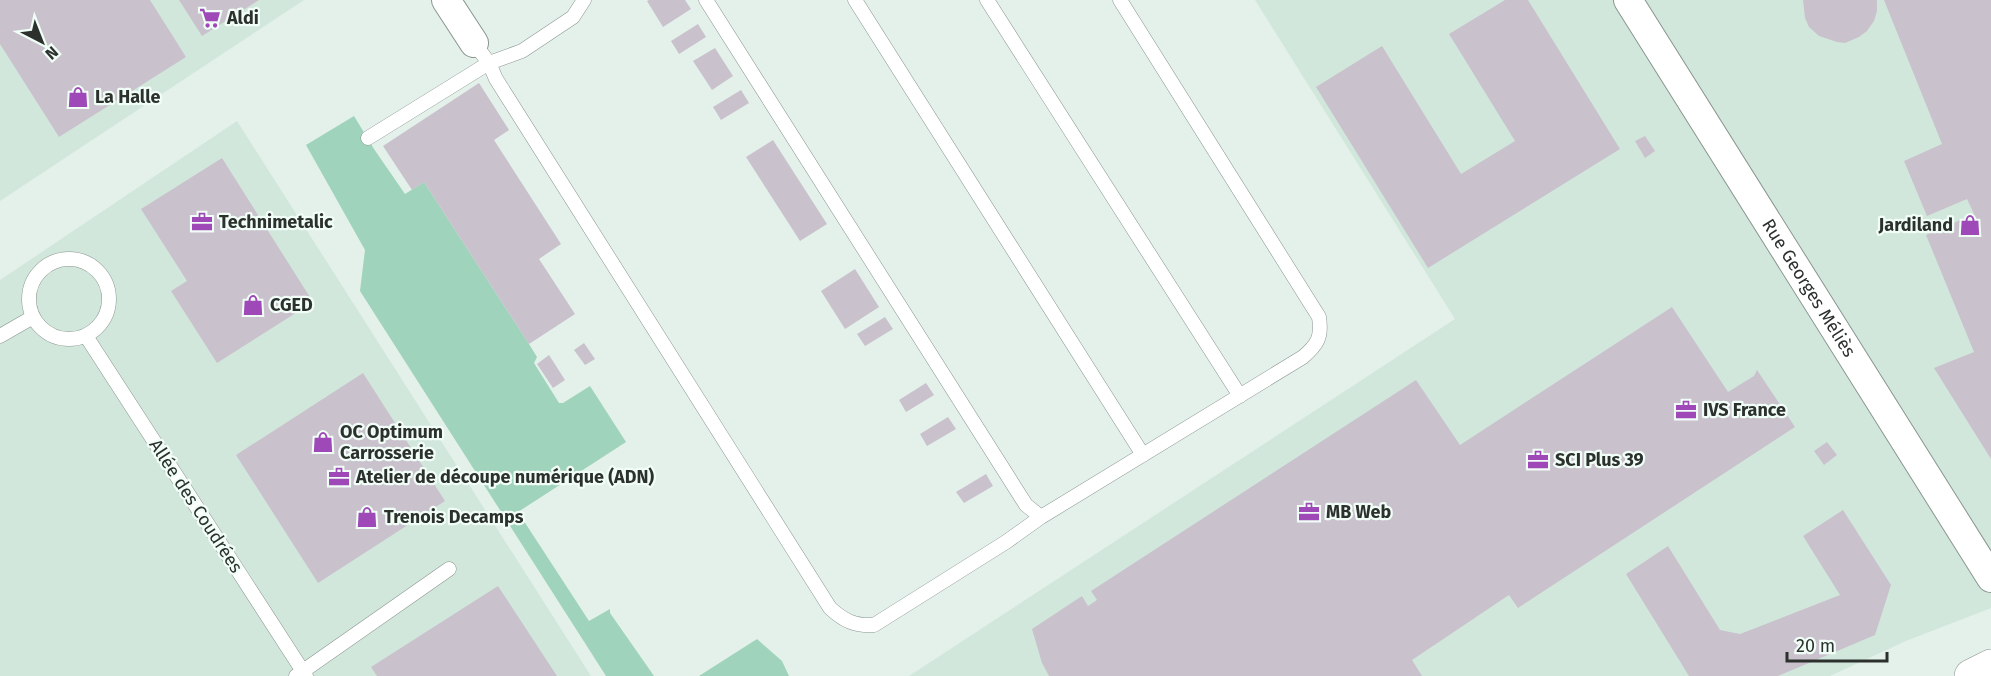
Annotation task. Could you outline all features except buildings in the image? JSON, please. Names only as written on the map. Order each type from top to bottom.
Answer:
[{"type":"street","points":[[446,0],[481,53]]},
{"type":"street","name":"Rue Georges Méliès","points":[[1628,0],[1991,578]]},
{"type":"street","points":[[1971,676],[1991,666]]},
{"type":"lane","points":[[368,138],[481,53],[522,51],[573,17],[584,0]]},
{"type":"lane","points":[[706,0],[1026,506],[1041,517]]},
{"type":"lane","points":[[855,0],[1143,454]]},
{"type":"lane","points":[[987,0],[1239,396]]},
{"type":"lane","points":[[481,53],[830,608],[843,620],[861,626],[874,625],[1006,542],[1041,517],[1303,357],[1316,345],[1321,329],[1319,317],[1120,0]]},
{"type":"lane","points":[[63,259],[76,259],[98,270],[106,281],[110,294],[105,319],[97,329],[86,336],[73,339],[59,338],[46,333],[33,317],[28,297],[31,284],[38,272],[50,263],[63,259]]},
{"type":"lane","points":[[0,336],[33,317]]},
{"type":"lane","name":"Allée des Coudrées","points":[[86,336],[302,675]]},
{"type":"lane","points":[[302,675],[449,569]]},
{"type":"shaded area","points":[[0,0],[304,0],[0,201]]},
{"type":"shaded area","points":[[1255,0],[1991,0],[1991,608],[1906,641],[1830,676],[909,676],[1455,319]]},
{"type":"shaded area","points":[[237,121],[591,676],[0,676],[0,280]]},
{"type":"green space","points":[[354,116],[405,194],[424,182],[537,357],[534,363],[559,403],[563,403],[590,386],[626,442],[518,512],[589,621],[610,609],[610,613],[654,676],[606,676],[360,291],[365,250],[306,145]]},
{"type":"green space","points":[[757,639],[782,661],[789,676],[699,676]]},
{"type":"place","name":"Aldi","points":[[210,18]]},
{"type":"place","name":"La Halle","points":[[78,97]]},
{"type":"place","name":"Technimetalic","points":[[202,222]]},
{"type":"place","name":"Jardiland","points":[[1970,225]]},
{"type":"place","name":"CGED","points":[[253,305]]},
{"type":"place","name":"IVS France","points":[[1686,410]]},
{"type":"place","name":"OC Optimum Carrosserie","points":[[323,442]]},
{"type":"place","name":"SCI Plus 39","points":[[1538,460]]},
{"type":"place","name":"Atelier de découpe numérique (ADN)","points":[[339,477]]},
{"type":"place","name":"MB Web","points":[[1309,512]]},
{"type":"place","name":"Trenois Decamps","points":[[367,517]]}]
